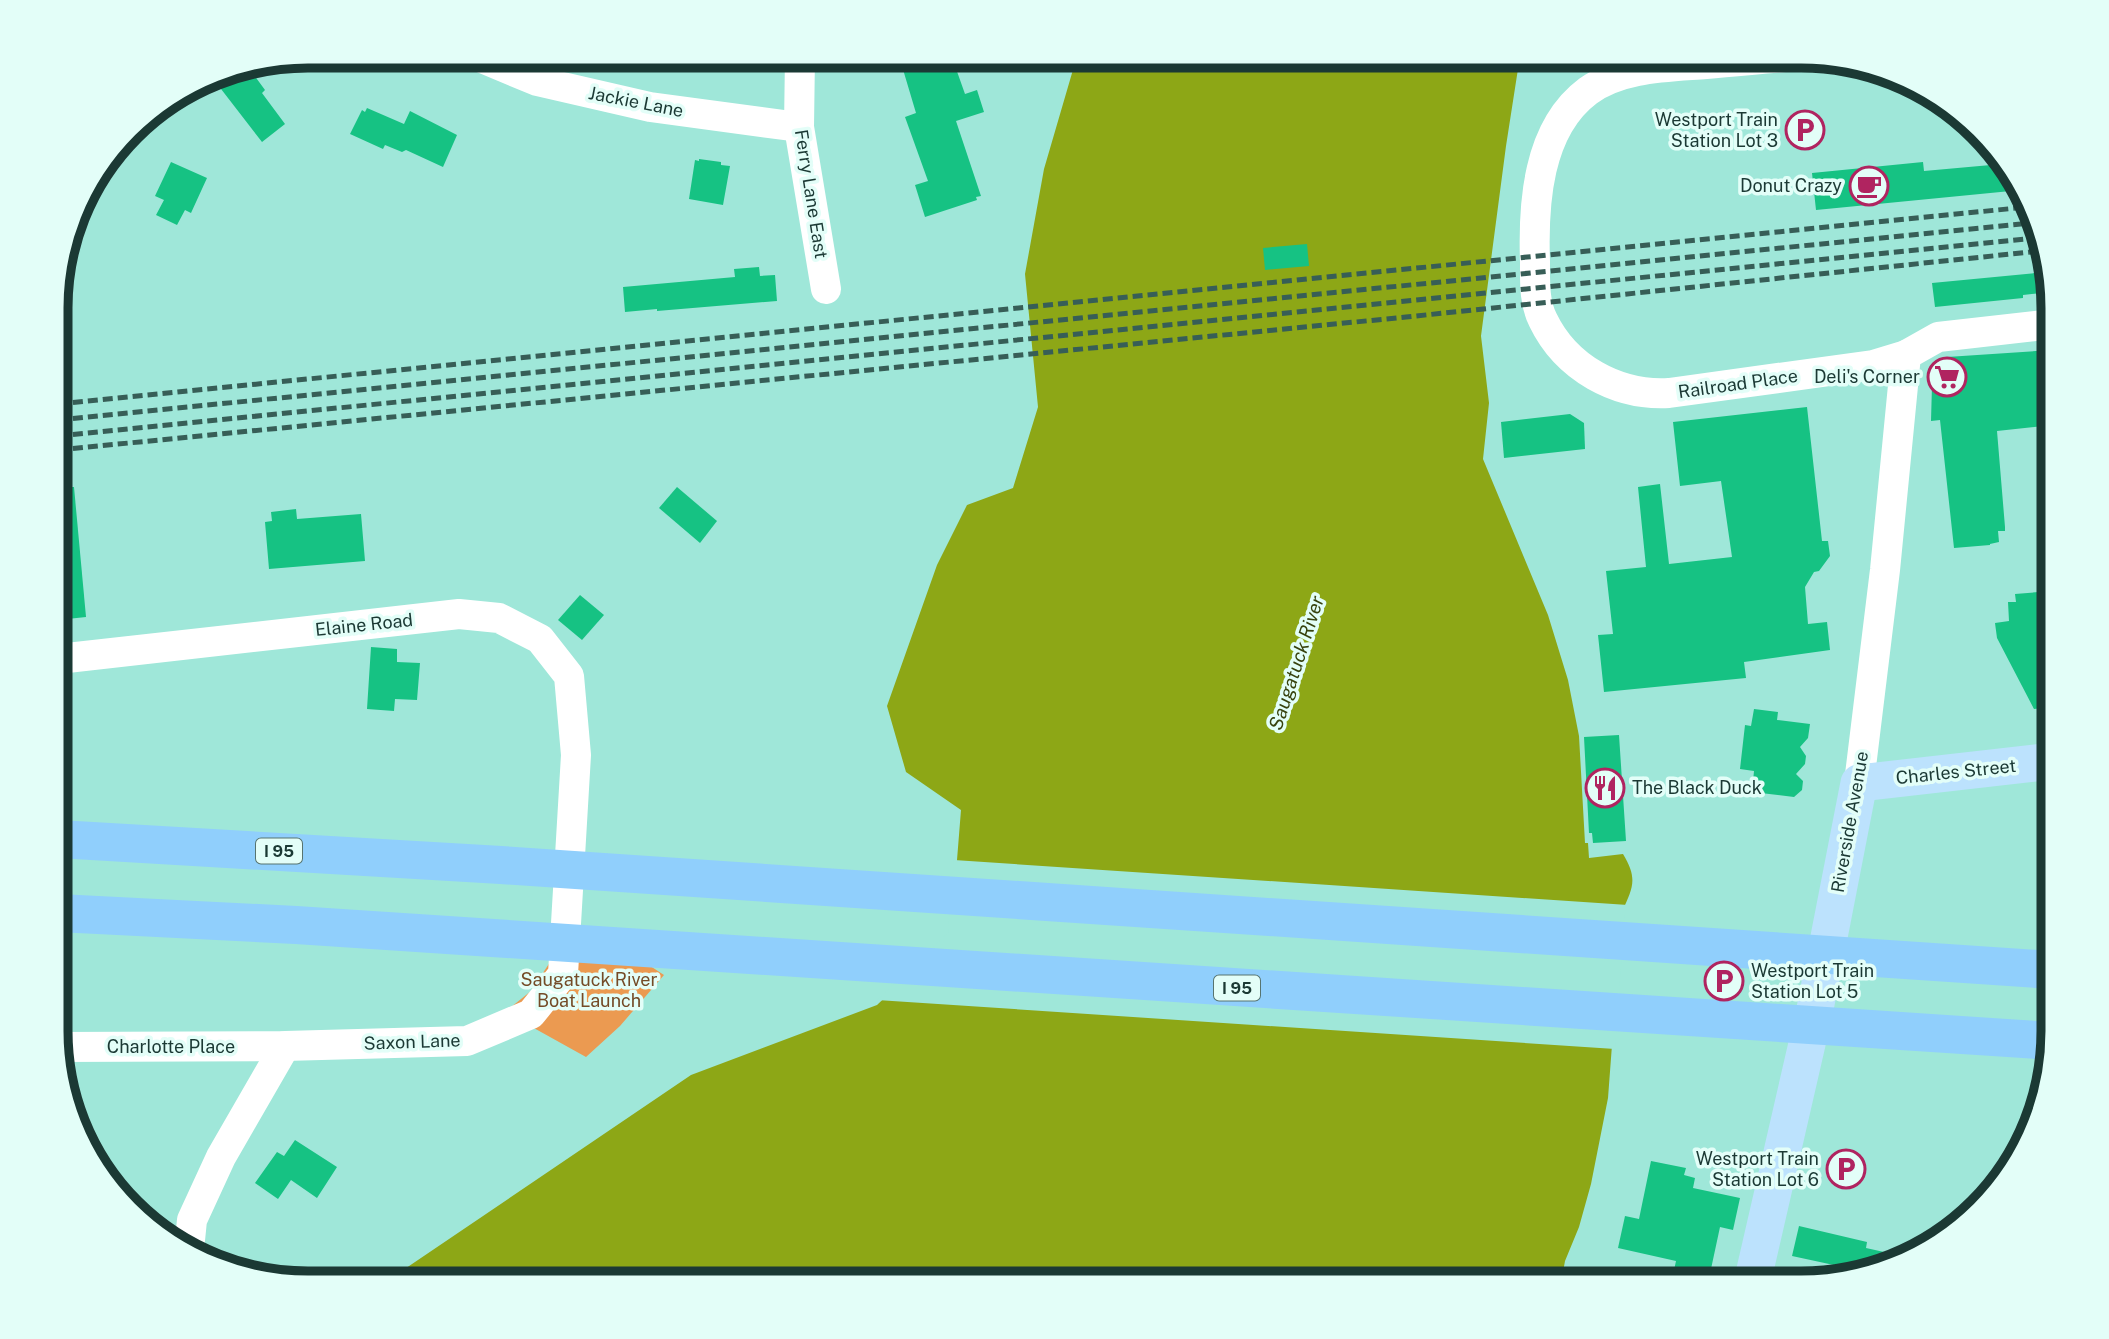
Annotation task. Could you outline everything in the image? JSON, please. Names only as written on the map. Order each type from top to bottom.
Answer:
[{"type":"highway","name":"I 95","points":[[68,840],[501,865],[2040,969]]},
{"type":"highway","name":"I 95","points":[[68,914],[496,938],[2040,1040]]},
{"type":"main road","name":"Charles Street","points":[[1859,783],[2040,762]]},
{"type":"main road","name":"Riverside Avenue","points":[[1755,1270],[1815,1009],[1859,783]]},
{"type":"street","name":"Jackie Lane","points":[[506,68],[537,81],[650,107],[799,127]]},
{"type":"street","name":"Ferry Lane East","points":[[800,68],[799,127],[826,289]]},
{"type":"street","name":"Railroad Place","points":[[1660,68],[1615,77],[1589,91],[1567,112],[1550,144],[1536,194],[1536,294],[1543,320],[1566,352],[1588,372],[1614,386],[1640,393],[1669,393],[1864,367],[1906,355],[1931,340],[1946,335],[2040,325]]},
{"type":"street","name":"Riverside Avenue","points":[[1859,783],[1885,570],[1906,355]]},
{"type":"street","name":"Elaine Road","points":[[68,658],[459,614],[499,618],[540,639],[569,676],[576,755]]},
{"type":"street","name":"Saxon Lane","points":[[285,1046],[467,1041],[531,1014],[563,974],[576,755]]},
{"type":"street","name":"Charlotte Place","points":[[69,1047],[285,1046]]},
{"type":"street","points":[[189,1240],[192,1220],[222,1157],[285,1046]]},
{"type":"green space","name":"Saugatuck River Boat Launch","points":[[562,944],[641,960],[664,975],[620,1026],[586,1057],[505,1012],[531,991]]},
{"type":"water","name":"Saugatuck River","points":[[1073,68],[1518,68],[1481,336],[1489,403],[1483,459],[1548,615],[1568,680],[1579,736],[1585,843],[1588,843],[1589,858],[1623,854],[1632,877],[1631,889],[1622,912],[1608,1098],[1591,1184],[1563,1270],[402,1271],[691,1075],[877,1005],[951,935],[961,810],[906,772],[887,706],[937,565],[967,505],[1013,488],[1038,407],[1025,274],[1044,169]]},
{"type":"pier","points":[[954,860],[1628,905],[1625,912],[1615,1049],[877,1000],[948,933]]},
{"type":"building","points":[[903,68],[956,68],[965,94],[977,90],[984,112],[956,121],[981,196],[976,197],[977,200],[925,217],[915,185],[928,181],[905,117],[916,113]]},
{"type":"building","points":[[254,75],[265,90],[262,93],[285,124],[262,142],[219,86]]},
{"type":"building","points":[[367,108],[404,124],[410,111],[457,135],[443,167],[406,150],[402,152],[385,145],[383,149],[350,134],[362,110],[365,112]]},
{"type":"building","points":[[695,160],[730,166],[723,205],[689,199]]},
{"type":"building","points":[[171,162],[207,178],[191,213],[185,210],[177,225],[156,215],[164,200],[155,196]]},
{"type":"building","name":"Donut Crazy","points":[[1923,162],[1924,171],[1992,165],[2010,191],[1816,210],[1812,173]]},
{"type":"building","points":[[1307,244],[1309,266],[1265,270],[1263,248]]},
{"type":"building","points":[[759,267],[760,276],[775,275],[777,301],[625,312],[623,287],[735,277],[734,269]]},
{"type":"building","points":[[2038,273],[2040,293],[2023,295],[2023,298],[1935,307],[1932,283]]},
{"type":"building","points":[[2040,351],[2040,426],[1997,431],[2005,531],[1998,531],[1999,542],[1990,545],[1954,548],[1940,420],[1931,421],[1932,385],[1938,367],[1947,357]]},
{"type":"building","points":[[1807,407],[1822,541],[1828,541],[1830,556],[1819,571],[1814,572],[1805,587],[1808,624],[1827,622],[1830,650],[1744,662],[1746,678],[1604,692],[1598,635],[1613,634],[1606,571],[1646,567],[1638,487],[1660,484],[1669,564],[1732,557],[1721,481],[1680,486],[1673,422]]},
{"type":"building","points":[[1570,414],[1584,423],[1585,449],[1504,458],[1501,422]]},
{"type":"building","points":[[68,487],[74,487],[86,617],[68,619]]},
{"type":"building","points":[[677,487],[717,521],[700,543],[659,508]]},
{"type":"building","points":[[296,509],[297,519],[361,514],[365,561],[269,569],[265,522],[272,521],[271,512]]},
{"type":"building","points":[[2040,592],[2040,708],[2034,709],[1997,638],[1995,623],[2009,621],[2008,602],[2016,602],[2015,594]]},
{"type":"building","points":[[580,595],[604,615],[582,640],[558,620]]},
{"type":"building","points":[[371,647],[397,649],[397,662],[420,663],[417,700],[395,699],[394,711],[367,709]]},
{"type":"building","points":[[1754,709],[1778,712],[1777,720],[1810,724],[1808,738],[1800,747],[1806,756],[1805,764],[1796,774],[1803,781],[1802,790],[1794,797],[1752,792],[1754,771],[1740,769],[1745,725],[1751,726]]},
{"type":"building","name":"The Black Duck","points":[[1619,735],[1626,841],[1593,843],[1592,833],[1589,833],[1584,737]]},
{"type":"building","points":[[295,1140],[337,1167],[317,1198],[291,1180],[278,1199],[255,1183],[277,1152],[284,1156]]},
{"type":"building","points":[[1651,1161],[1686,1168],[1684,1175],[1695,1178],[1693,1188],[1740,1198],[1733,1230],[1720,1227],[1711,1270],[1674,1270],[1676,1261],[1618,1248],[1625,1216],[1639,1219]]},
{"type":"building","points":[[1799,1226],[1867,1242],[1866,1248],[1889,1253],[1842,1267],[1792,1256]]},
{"type":"railway","points":[[68,403],[2018,208]]},
{"type":"railway","points":[[68,419],[2024,224]]},
{"type":"railway","points":[[68,435],[2030,239]]},
{"type":"railway","points":[[68,449],[1406,317],[2034,252]]},
{"type":"place","name":"Westport Train Station Lot 3","points":[[1805,130]]},
{"type":"place","name":"Donut Crazy","points":[[1869,186]]},
{"type":"place","name":"Deli's Corner","points":[[1947,377]]},
{"type":"place","name":"The Black Duck","points":[[1605,788]]},
{"type":"place","name":"Westport Train Station Lot 5","points":[[1724,981]]},
{"type":"place","name":"Westport Train Station Lot 6","points":[[1846,1169]]}]
